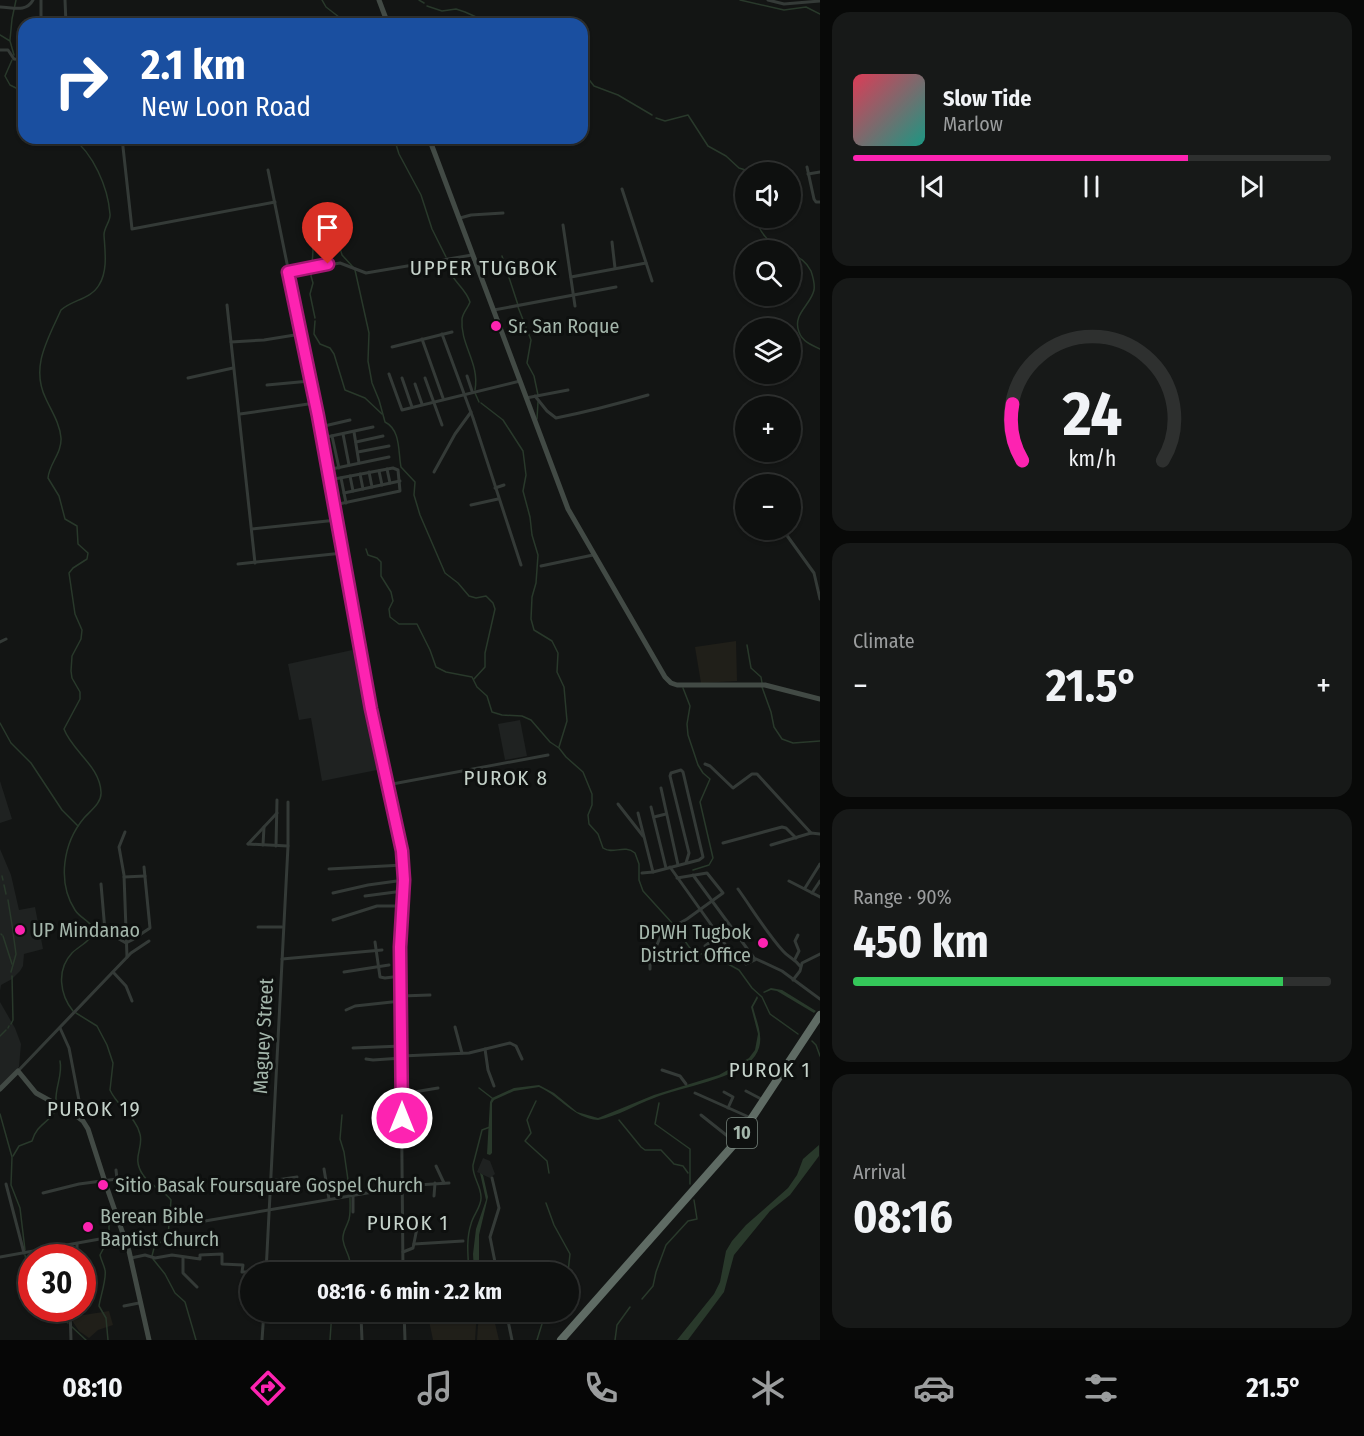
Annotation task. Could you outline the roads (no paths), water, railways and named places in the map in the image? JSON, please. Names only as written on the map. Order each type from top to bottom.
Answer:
[{"type":"highway","name":"10","points":[[561,1340],[736,1142],[819,1015]]},
{"type":"street","points":[[0,7],[24,8],[29,6],[33,0]]},
{"type":"street","points":[[41,0],[41,18]]},
{"type":"street","points":[[65,0],[66,18]]},
{"type":"street","points":[[379,0],[385,18]]},
{"type":"street","points":[[768,0],[784,4],[819,1]]},
{"type":"street","points":[[0,50],[8,50],[14,59],[18,59]]},
{"type":"street","points":[[123,144],[132,229],[275,202]]},
{"type":"street","points":[[431,144],[568,508],[665,677],[677,685],[765,685],[819,699]]},
{"type":"street","points":[[807,167],[814,199],[819,202]]},
{"type":"street","points":[[268,170],[320,427],[370,701],[401,846],[404,880],[401,976],[403,1262]]},
{"type":"street","points":[[808,174],[819,172]]},
{"type":"street","points":[[622,189],[652,281]]},
{"type":"street","points":[[459,219],[471,215],[503,213]]},
{"type":"street","points":[[563,225],[575,306]]},
{"type":"street","points":[[612,242],[615,268]]},
{"type":"street","points":[[288,272],[340,263],[366,273],[472,255]]},
{"type":"street","points":[[571,277],[646,263]]},
{"type":"street","points":[[493,310],[616,287]]},
{"type":"street","points":[[227,305],[255,563]]},
{"type":"street","points":[[392,347],[452,332]]},
{"type":"street","points":[[231,342],[301,334]]},
{"type":"street","points":[[442,334],[471,412],[521,565]]},
{"type":"street","points":[[422,339],[443,398]]},
{"type":"street","points":[[188,378],[234,368]]},
{"type":"street","points":[[389,374],[402,410],[443,398],[520,381]]},
{"type":"street","points":[[467,376],[472,392]]},
{"type":"street","points":[[402,378],[412,407]]},
{"type":"street","points":[[425,378],[442,424]]},
{"type":"street","points":[[267,385],[310,381]]},
{"type":"street","points":[[415,384],[422,404]]},
{"type":"street","points":[[526,398],[568,390]]},
{"type":"street","points":[[535,396],[546,411],[556,418],[589,412],[648,395]]},
{"type":"street","points":[[240,414],[315,403]]},
{"type":"street","points":[[434,472],[455,434],[471,412]]},
{"type":"street","points":[[320,427],[350,420]]},
{"type":"street","points":[[322,438],[373,428]]},
{"type":"street","points":[[354,432],[359,463]]},
{"type":"street","points":[[343,434],[350,465]]},
{"type":"street","points":[[333,436],[339,468]]},
{"type":"street","points":[[356,442],[383,436]]},
{"type":"street","points":[[357,453],[389,446]]},
{"type":"street","points":[[327,470],[389,457]]},
{"type":"street","points":[[329,480],[387,469],[398,470],[401,491],[334,505]]},
{"type":"street","points":[[387,469],[390,483]]},
{"type":"street","points":[[379,471],[382,485]]},
{"type":"street","points":[[369,472],[372,487]]},
{"type":"street","points":[[360,474],[363,489]]},
{"type":"street","points":[[350,476],[353,491]]},
{"type":"street","points":[[341,478],[346,503]]},
{"type":"street","points":[[344,493],[400,481]]},
{"type":"street","points":[[495,488],[504,485]]},
{"type":"street","points":[[471,505],[498,499]]},
{"type":"street","points":[[252,530],[337,520]]},
{"type":"street","points":[[790,540],[814,573],[819,599]]},
{"type":"street","points":[[238,564],[343,553]]},
{"type":"street","points":[[541,566],[593,555]]},
{"type":"street","points":[[0,642],[6,639]]},
{"type":"street","points":[[387,785],[548,755]]},
{"type":"street","points":[[705,764],[733,788],[752,774],[756,774],[811,833]]},
{"type":"street","points":[[642,873],[653,872],[701,859],[703,855],[683,772],[680,770],[670,776],[689,853],[686,863]]},
{"type":"street","points":[[661,788],[678,865]]},
{"type":"street","points":[[276,846],[277,800]]},
{"type":"street","name":"Maguey Street","points":[[266,1262],[282,927],[288,846],[288,802]]},
{"type":"street","points":[[618,804],[644,836]]},
{"type":"street","points":[[651,807],[668,868],[739,961],[748,964],[755,960]]},
{"type":"street","points":[[277,813],[248,843],[249,845],[288,846]]},
{"type":"street","points":[[639,813],[653,872]]},
{"type":"street","points":[[654,818],[667,814]]},
{"type":"street","points":[[263,845],[264,827]]},
{"type":"street","points":[[723,843],[784,827],[796,838]]},
{"type":"street","points":[[125,832],[119,847],[124,877],[127,957]]},
{"type":"street","points":[[771,844],[811,833],[819,834]]},
{"type":"street","points":[[805,888],[819,864]]},
{"type":"street","points":[[329,870],[403,865]]},
{"type":"street","points":[[101,884],[105,931],[126,942],[130,941],[150,928],[144,867]]},
{"type":"street","points":[[650,969],[650,961],[659,936],[722,894],[707,873],[677,878]]},
{"type":"street","points":[[693,875],[755,960],[782,971],[819,999]]},
{"type":"street","points":[[124,877],[145,876]]},
{"type":"street","points":[[333,893],[404,880]]},
{"type":"street","points":[[789,881],[819,897]]},
{"type":"street","points":[[812,893],[819,881]]},
{"type":"street","points":[[738,889],[779,946],[788,956],[795,958],[800,966]]},
{"type":"street","points":[[365,896],[403,891]]},
{"type":"street","points":[[333,920],[377,906],[402,906]]},
{"type":"street","points":[[258,927],[282,927]]},
{"type":"street","points":[[705,946],[719,935]]},
{"type":"street","points":[[795,958],[799,951],[795,941],[798,935]]},
{"type":"street","points":[[0,1089],[18,1073],[127,957],[149,941]]},
{"type":"street","points":[[375,942],[381,978],[401,976]]},
{"type":"street","points":[[282,959],[382,950]]},
{"type":"street","points":[[793,980],[800,971],[802,962],[819,954]]},
{"type":"street","points":[[344,972],[389,965]]},
{"type":"street","points":[[113,972],[126,986],[132,1001]]},
{"type":"street","points":[[401,996],[430,995]]},
{"type":"street","points":[[346,1010],[355,1006],[401,1001]]},
{"type":"street","points":[[455,1027],[462,1053]]},
{"type":"street","points":[[60,1028],[69,1048],[83,1122]]},
{"type":"street","points":[[366,1059],[462,1053],[513,1044],[522,1059]]},
{"type":"street","points":[[353,1048],[402,1046]]},
{"type":"street","points":[[485,1049],[488,1071],[494,1086]]},
{"type":"street","points":[[662,1070],[680,1076],[686,1084]]},
{"type":"street","points":[[18,1073],[41,1096],[67,1110],[83,1122],[88,1129],[131,1258],[149,1340]]},
{"type":"street","points":[[402,1094],[438,1088]]},
{"type":"street","points":[[746,1091],[764,1101]]},
{"type":"street","points":[[724,1092],[733,1097],[728,1108]]},
{"type":"street","points":[[695,1093],[752,1119]]},
{"type":"street","points":[[701,1115],[736,1142]]},
{"type":"street","points":[[436,1166],[444,1183]]},
{"type":"street","points":[[324,1169],[329,1200]]},
{"type":"street","points":[[43,1193],[80,1184],[117,1179],[116,1170]]},
{"type":"street","points":[[270,1181],[297,1178]]},
{"type":"street","points":[[492,1178],[499,1208],[490,1237],[495,1262]]},
{"type":"street","points":[[434,1196],[435,1183]]},
{"type":"street","points":[[205,1221],[402,1187],[449,1183]]},
{"type":"street","points":[[6,1184],[22,1244]]},
{"type":"street","points":[[353,1196],[353,1212]]},
{"type":"street","points":[[403,1252],[412,1249],[418,1222]]},
{"type":"street","points":[[72,1244],[124,1234]]},
{"type":"street","points":[[414,1244],[463,1241]]},
{"type":"street","points":[[0,1257],[18,1254]]},
{"type":"street","points":[[131,1258],[172,1255],[200,1259],[200,1255],[222,1254],[222,1264],[240,1265]]},
{"type":"street","points":[[183,1258],[183,1273],[197,1287]]},
{"type":"street","points":[[124,1306],[141,1302]]},
{"type":"street","points":[[70,1322],[70,1340]]},
{"type":"street","points":[[262,1340],[263,1322]]},
{"type":"street","points":[[361,1322],[362,1340]]},
{"type":"street","points":[[404,1322],[405,1340]]},
{"type":"street","points":[[508,1322],[512,1340]]},
{"type":"waterway","points":[[10,40],[16,0]]},
{"type":"waterway","points":[[322,0],[326,7],[340,18]]},
{"type":"waterway","points":[[419,0],[424,3]]},
{"type":"waterway","points":[[740,0],[784,10],[806,7],[820,14]]},
{"type":"waterway","points":[[427,6],[442,11],[456,9],[478,18]]},
{"type":"waterway","points":[[0,35],[10,41],[14,55]]},
{"type":"waterway","points":[[12,60],[5,76],[10,85],[18,89]]},
{"type":"waterway","points":[[588,78],[594,86],[618,95],[652,115]]},
{"type":"waterway","points":[[656,118],[665,121],[688,115],[708,146],[726,156],[735,164]]},
{"type":"waterway","points":[[73,1011],[63,990],[64,967],[72,953],[85,943],[94,929],[77,913],[69,899],[64,875],[65,863],[71,839],[84,818],[98,803],[101,792],[96,774],[64,729],[80,699],[80,692],[72,678],[71,671],[72,656],[81,639],[82,630],[75,614],[69,573],[87,559],[88,553],[78,544],[77,526],[65,519],[59,496],[48,478],[60,449],[61,438],[42,387],[40,364],[46,342],[61,310],[96,290],[104,274],[104,232],[110,217],[109,204],[103,182],[87,152],[80,144]]},
{"type":"waterway","points":[[396,144],[421,195],[432,229],[446,257]]},
{"type":"waterway","points":[[334,228],[342,255],[353,267]]},
{"type":"waterway","points":[[759,228],[768,240]]},
{"type":"waterway","points":[[311,241],[312,266]]},
{"type":"waterway","points":[[502,256],[518,305]]},
{"type":"waterway","points":[[801,259],[811,271],[814,290],[798,320],[799,332],[805,340],[820,349]]},
{"type":"waterway","points":[[447,261],[451,274],[470,302],[462,319],[462,328],[475,371],[475,390]]},
{"type":"waterway","points":[[312,270],[313,283],[310,294],[315,318]]},
{"type":"waterway","points":[[355,270],[369,333],[368,361],[372,383],[385,422],[394,430],[401,467],[415,482],[414,495],[420,515],[445,573],[469,596],[476,598],[486,596],[495,609],[485,653],[485,667],[474,679]]},
{"type":"waterway","points":[[518,307],[531,340],[527,363],[534,376],[538,395]]},
{"type":"waterway","points":[[315,321],[314,334],[320,344],[330,348],[334,354],[345,390],[365,398],[382,414]]},
{"type":"waterway","points":[[475,393],[479,402]]},
{"type":"waterway","points":[[537,419],[538,402]]},
{"type":"waterway","points":[[481,403],[503,420],[523,451],[526,475],[523,491],[538,555],[531,619],[534,630],[552,641],[558,653],[557,672],[564,687],[567,721],[559,747]]},
{"type":"waterway","points":[[366,549],[368,555],[381,562],[381,576],[391,592],[393,601],[389,609],[390,617],[399,624],[417,624],[436,667],[446,672],[472,677],[477,687],[487,696],[492,712],[522,716],[531,720],[550,742],[583,772],[592,794],[592,805],[588,815],[589,824],[598,834],[603,848],[607,850],[627,849],[635,853],[643,891],[673,924],[692,951],[721,960],[739,970],[762,997],[770,1014],[798,1034]]},
{"type":"waterway","points":[[747,645],[751,668],[761,677],[762,683]]},
{"type":"waterway","points":[[762,687],[774,727],[782,739],[793,743],[820,741]]},
{"type":"waterway","points":[[683,688],[690,706],[688,735],[698,765],[710,779],[700,802],[713,858],[709,865],[693,870]]},
{"type":"waterway","points":[[0,723],[11,743],[31,763],[62,810],[78,826]]},
{"type":"waterway","points":[[2,876],[3,880]]},
{"type":"waterway","points":[[4,885],[6,894]]},
{"type":"waterway","points":[[8,900],[13,931]]},
{"type":"waterway","points":[[11,972],[16,954],[13,932]]},
{"type":"waterway","points":[[3,936],[12,964]]},
{"type":"waterway","points":[[11,1024],[13,1020],[12,976]]},
{"type":"waterway","points":[[76,1013],[97,1026],[107,1045],[113,1063],[110,1090],[138,1128],[141,1139],[138,1163],[143,1175],[171,1200],[168,1236],[154,1248],[152,1256]]},
{"type":"waterway","points":[[0,1036],[6,1030]]},
{"type":"waterway","points":[[812,1041],[820,1056]]},
{"type":"waterway","points":[[56,1101],[60,1061]]},
{"type":"waterway","points":[[479,1088],[492,1098]]},
{"type":"waterway","points":[[536,1101],[527,1120],[531,1133],[525,1141],[547,1161],[549,1173]]},
{"type":"waterway","points":[[659,1103],[655,1124],[690,1149],[690,1184]]},
{"type":"waterway","points":[[13,1156],[19,1146],[32,1141],[37,1130],[57,1108]]},
{"type":"waterway","points":[[0,1114],[12,1157],[11,1185],[20,1208],[24,1244]]},
{"type":"waterway","points":[[342,1115],[340,1139],[350,1194]]},
{"type":"waterway","points":[[619,1120],[641,1147],[645,1150],[661,1150],[674,1164],[683,1166],[688,1173]]},
{"type":"waterway","points":[[469,1262],[468,1236],[481,1200],[473,1165],[482,1130],[490,1127]]},
{"type":"waterway","points":[[350,1198],[350,1217],[343,1237],[350,1262]]},
{"type":"waterway","points":[[642,1299],[653,1286],[666,1245],[688,1221],[697,1219],[694,1200]]},
{"type":"waterway","points":[[546,1203],[554,1225],[570,1254],[569,1262]]},
{"type":"waterway","points":[[109,1225],[109,1236]]},
{"type":"waterway","points":[[108,1240],[100,1255],[105,1274],[99,1306],[106,1318],[108,1340]]},
{"type":"waterway","points":[[153,1259],[165,1274],[175,1293],[185,1302],[196,1340]]},
{"type":"waterway","points":[[615,1340],[617,1325],[630,1307]]},
{"type":"waterway","points":[[330,1340],[331,1322]]},
{"type":"waterway","points":[[537,1340],[543,1322]]},
{"type":"waterway","points":[[71,1326],[86,1340]]},
{"type":"place","name":"Sr. San Roque","points":[[496,326]]},
{"type":"place","name":"UP Mindanao","points":[[20,930]]},
{"type":"place","name":"DPWH Tugbok District Office","points":[[763,943]]},
{"type":"place","name":"Sitio Basak Foursquare Gospel Church","points":[[103,1185]]},
{"type":"place","name":"Berean Bible Baptist Church","points":[[88,1227]]},
{"type":"district","name":"UPPER TUGBOK","points":[[484,268]]},
{"type":"district","name":"PUROK 8","points":[[506,778]]},
{"type":"district","name":"PUROK 1","points":[[770,1070]]},
{"type":"district","name":"PUROK 19","points":[[94,1109]]},
{"type":"district","name":"PUROK 1","points":[[408,1223]]}]
